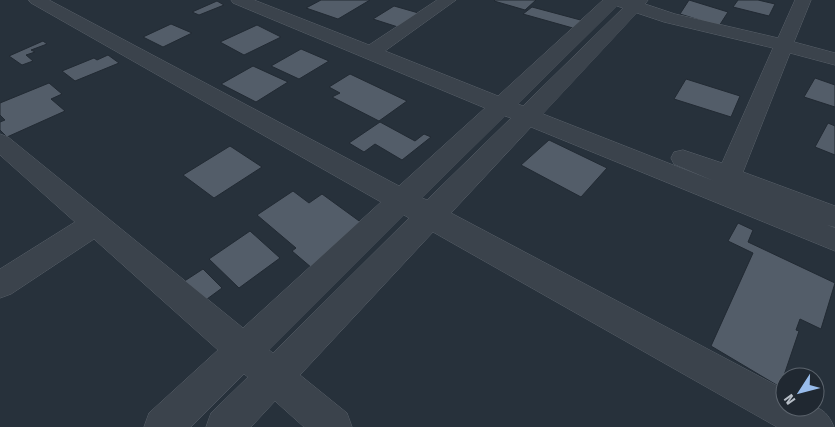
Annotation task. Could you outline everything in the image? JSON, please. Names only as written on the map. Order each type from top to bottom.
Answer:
[{"type":"street","points":[[37,0],[815,427]]},
{"type":"street","points":[[239,0],[277,3],[376,47],[725,185],[835,218]]},
{"type":"street","points":[[376,47],[448,0]]},
{"type":"street","points":[[725,185],[803,0]]},
{"type":"street","points":[[626,1],[670,18],[784,44],[835,58]]},
{"type":"street","points":[[163,427],[508,99],[626,1]]},
{"type":"street","points":[[226,427],[533,109],[626,1]]},
{"type":"street","points":[[0,142],[333,427]]},
{"type":"street","points":[[725,185],[835,240]]},
{"type":"street","points":[[0,285],[95,224]]},
{"type":"building","points":[[321,0],[370,0],[338,19],[306,8]]},
{"type":"building","points":[[495,0],[536,0],[525,10]]},
{"type":"building","points":[[689,0],[728,12],[719,26],[680,14]]},
{"type":"building","points":[[738,0],[758,0],[775,4],[769,16],[733,7]]},
{"type":"building","points":[[217,1],[224,5],[199,15],[192,12]]},
{"type":"building","points":[[394,6],[422,14],[401,28],[373,19]]},
{"type":"building","points":[[532,7],[588,22],[580,30],[523,14]]},
{"type":"building","points":[[171,24],[192,33],[163,47],[143,37]]},
{"type":"building","points":[[257,25],[281,37],[244,55],[220,42]]},
{"type":"building","points":[[43,41],[47,44],[31,50],[35,52],[26,55],[33,61],[22,65],[9,56]]},
{"type":"building","points":[[301,49],[329,61],[299,79],[271,66]]},
{"type":"building","points":[[108,55],[119,63],[75,81],[62,71],[94,58],[97,60]]},
{"type":"building","points":[[253,66],[288,82],[256,102],[221,84]]},
{"type":"building","points":[[350,74],[407,101],[379,121],[332,97],[340,93],[329,87]]},
{"type":"building","points":[[815,78],[835,85],[835,107],[804,97]]},
{"type":"building","points":[[686,79],[740,96],[731,117],[674,99]]},
{"type":"building","points":[[49,83],[62,94],[51,99],[65,111],[7,137],[0,130],[0,122],[5,120],[0,115],[0,103]]},
{"type":"building","points":[[380,122],[415,141],[424,134],[431,137],[402,160],[375,144],[364,152],[349,143]]},
{"type":"building","points":[[828,123],[835,126],[835,155],[815,147]]},
{"type":"building","points":[[549,140],[607,168],[581,197],[521,165]]},
{"type":"building","points":[[230,146],[262,167],[214,198],[183,175]]},
{"type":"building","points":[[293,191],[309,203],[322,194],[366,226],[312,268],[292,251],[296,248],[257,215]]},
{"type":"building","points":[[738,223],[753,230],[748,242],[835,283],[821,329],[800,319],[796,330],[799,331],[787,367],[775,367],[775,384],[711,346],[753,253],[728,241]]},
{"type":"building","points":[[250,231],[280,258],[239,288],[209,259]]},
{"type":"building","points":[[203,269],[222,288],[203,302],[183,282]]}]
